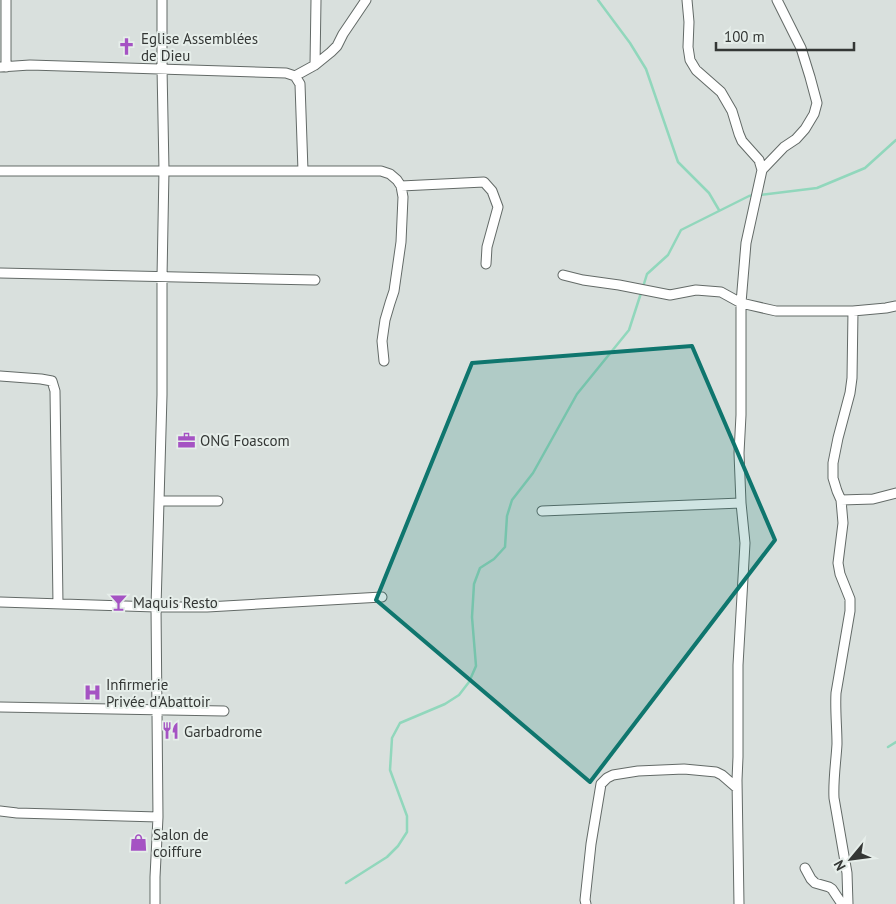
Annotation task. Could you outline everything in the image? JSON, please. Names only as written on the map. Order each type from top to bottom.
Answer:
[{"type":"street","points":[[6,0],[3,67],[30,65],[162,68],[286,73],[295,76],[300,84],[304,170]]},
{"type":"street","points":[[155,904],[158,816],[156,607],[162,395],[164,170],[162,0]]},
{"type":"street","points":[[315,65],[316,0]]},
{"type":"street","points":[[295,76],[315,65],[337,46],[366,0]]},
{"type":"street","points":[[687,0],[690,60],[696,70],[721,92],[732,111],[742,141],[759,160],[762,170],[746,243],[741,303],[741,415],[739,452],[745,543],[738,665],[737,788],[739,904]]},
{"type":"street","points":[[762,170],[805,129],[814,114],[817,103],[800,48],[777,0]]},
{"type":"street","points":[[0,171],[304,170],[382,171],[390,174],[401,186],[403,197],[401,242],[394,291],[382,341],[384,361]]},
{"type":"street","points":[[401,186],[484,182],[492,191],[498,207],[487,247],[486,264]]},
{"type":"street","points":[[0,273],[315,280]]},
{"type":"street","points":[[563,275],[670,295],[696,290],[721,292],[741,303],[776,311],[853,311],[896,306]]},
{"type":"street","points":[[848,904],[847,873],[833,787],[837,743],[836,693],[850,611],[850,600],[838,563],[843,523],[841,500],[833,478],[833,463],[852,378],[853,311]]},
{"type":"street","points":[[0,376],[52,381],[55,391],[58,604]]},
{"type":"street","points":[[841,500],[873,499],[896,493]]},
{"type":"street","points":[[159,501],[218,501]]},
{"type":"street","points":[[542,511],[741,503]]},
{"type":"street","points":[[0,602],[207,607],[382,597]]},
{"type":"street","points":[[0,706],[224,711]]},
{"type":"street","points":[[586,904],[591,844],[601,784],[607,778],[613,775],[638,771],[684,769],[716,772],[737,788]]},
{"type":"street","points":[[0,811],[158,816]]},
{"type":"street","points":[[805,868],[811,879],[816,883],[829,887],[842,904]]},
{"type":"highlighted area","points":[[692,346],[775,540],[590,782],[376,600],[472,363]]},
{"type":"waterway","points":[[598,0],[630,43],[646,69],[678,162],[709,193],[719,210]]},
{"type":"waterway","points":[[760,195],[817,188],[865,168],[896,140]]},
{"type":"waterway","points":[[643,287],[647,274],[668,255],[681,230],[754,195]]},
{"type":"waterway","points":[[346,883],[387,857],[398,846],[407,832],[407,816],[390,770],[392,738],[400,723],[445,704],[459,695],[469,682],[476,666],[472,617],[474,584],[480,568],[494,559],[505,547],[507,516],[512,500],[533,473],[577,394],[629,330],[641,293]]},
{"type":"waterway","points":[[888,747],[896,742]]},
{"type":"place","name":"Eglise Assemblées de Dieu","points":[[127,47]]},
{"type":"place","name":"ONG Foascom","points":[[186,440]]},
{"type":"place","name":"Maquis Resto","points":[[119,602]]},
{"type":"place","name":"Infirmerie Privée d'Abattoir","points":[[92,693]]},
{"type":"place","name":"Garbadrome","points":[[170,731]]},
{"type":"place","name":"Salon de coiffure","points":[[139,843]]}]
